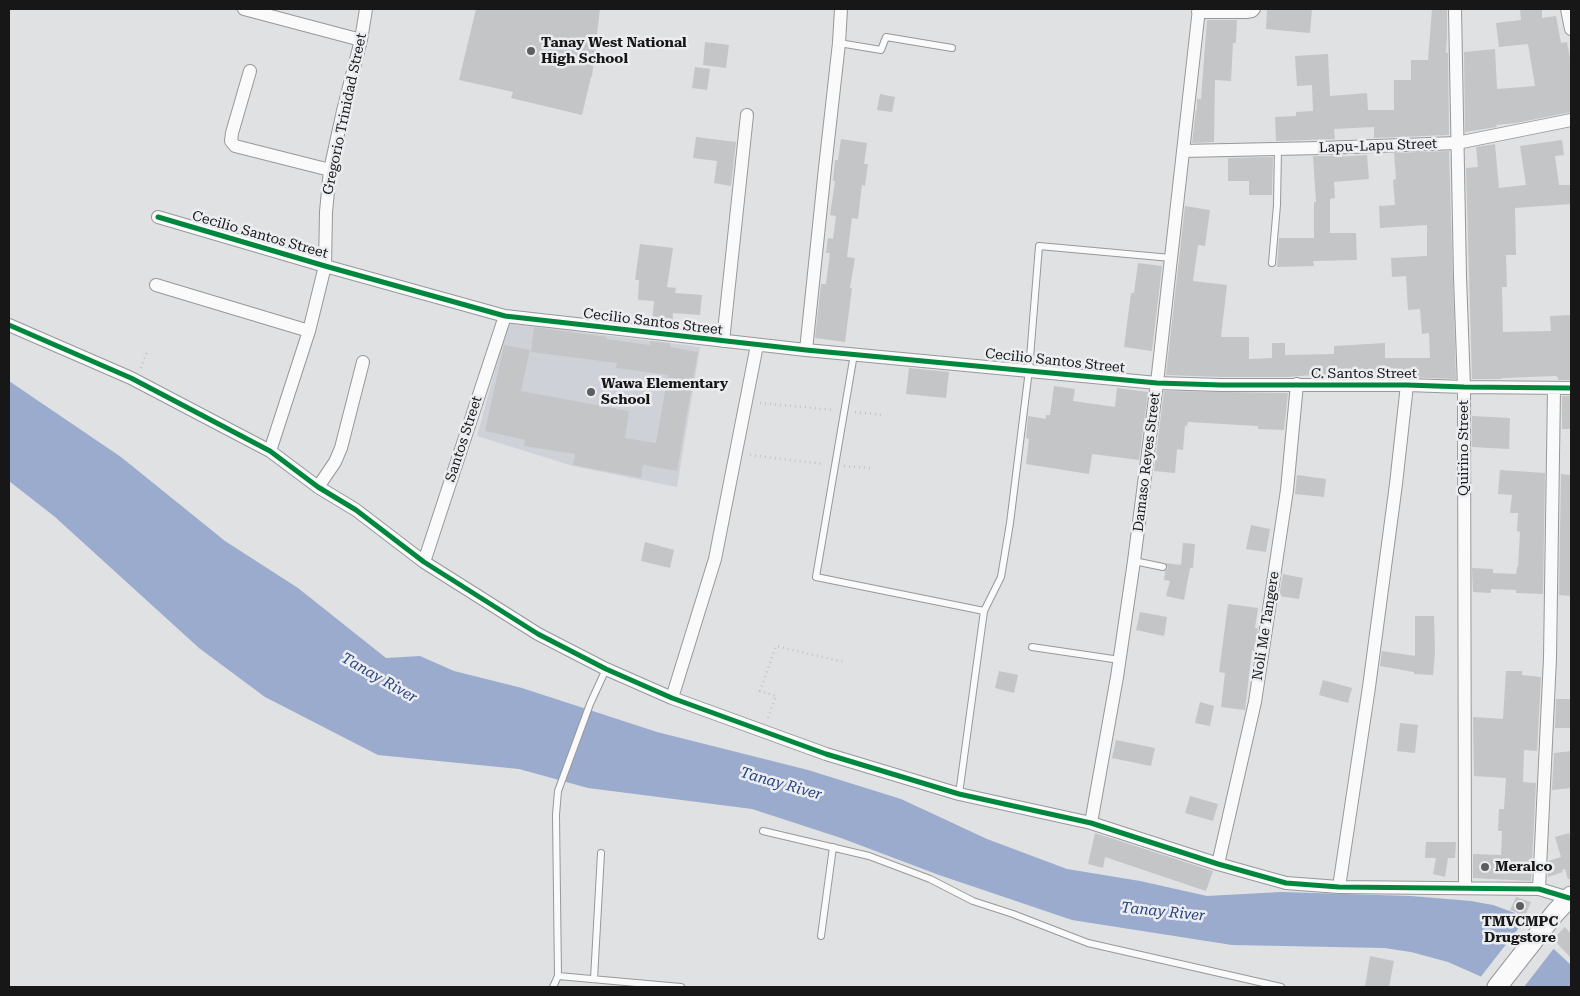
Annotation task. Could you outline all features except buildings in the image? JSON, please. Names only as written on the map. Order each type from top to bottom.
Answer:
[{"type":"main road","points":[[1498,987],[1540,932],[1570,897]]},
{"type":"street","points":[[244,9],[361,40]]},
{"type":"street","name":"Gregorio Trinidad Street","points":[[270,452],[309,331],[326,266],[326,212],[330,170],[342,111],[361,40],[366,9]]},
{"type":"street","points":[[806,350],[841,9]]},
{"type":"street","points":[[1199,11],[1252,11],[1254,9]]},
{"type":"street","name":"Quirino Street","points":[[1456,9],[1464,387],[1465,888]]},
{"type":"street","points":[[1566,9],[1571,29]]},
{"type":"street","name":"Damaso Reyes Street","points":[[1091,823],[1120,660],[1134,561],[1157,383],[1199,11]]},
{"type":"street","points":[[250,72],[232,133],[231,141],[235,146],[330,170]]},
{"type":"street","points":[[723,341],[747,115]]},
{"type":"street","name":"Lapu-Lapu Street","points":[[1182,151],[1458,143],[1571,120]]},
{"type":"street","name":"Cecilio Santos Street","points":[[158,217],[505,316],[757,345],[1157,383]]},
{"type":"street","points":[[156,285],[309,331]]},
{"type":"street","name":"Santos Street","points":[[424,562],[505,316]]},
{"type":"street","points":[[9,325],[131,378],[270,452],[318,487],[356,510],[424,562],[538,634],[606,669],[672,698],[762,731],[826,754],[959,794],[1091,823],[1218,864],[1286,883],[1339,887],[1539,889],[1570,897]]},
{"type":"street","points":[[672,698],[715,559],[757,345]]},
{"type":"street","points":[[318,487],[335,462],[341,448],[363,362]]},
{"type":"street","name":"C. Santos Street","points":[[1157,383],[1571,388]]},
{"type":"street","name":"Noli Me Tangere","points":[[1218,864],[1255,702],[1287,490],[1297,384]]},
{"type":"street","points":[[1339,887],[1369,687],[1407,385]]},
{"type":"street","points":[[1539,889],[1550,658],[1554,389]]},
{"type":"lane","points":[[839,43],[881,50],[886,37],[952,48]]},
{"type":"lane","points":[[1272,264],[1278,149]]},
{"type":"lane","points":[[959,794],[984,611],[1001,577],[1010,523],[1029,370],[1039,246],[1171,258]]},
{"type":"lane","points":[[854,354],[816,577],[984,611]]},
{"type":"lane","points":[[1134,561],[1163,567]]},
{"type":"lane","points":[[1032,647],[1120,660]]},
{"type":"lane","points":[[552,987],[558,976],[556,815],[558,792],[590,704],[606,669]]},
{"type":"lane","points":[[763,831],[878,859],[930,879],[973,901],[1013,914],[1088,943],[1281,987]]},
{"type":"lane","points":[[821,936],[833,847]]},
{"type":"lane","points":[[594,979],[601,853]]},
{"type":"lane","points":[[558,976],[681,987]]},
{"type":"path","points":[[746,401],[883,415]]},
{"type":"path","points":[[736,453],[870,468]]},
{"type":"path","points":[[762,731],[776,696],[760,691],[776,646],[844,662]]},
{"type":"shaded area","name":"Wawa Elementary School","points":[[508,323],[700,347],[677,487],[573,466],[477,436]]},
{"type":"water","name":"Tanay River","points":[[9,381],[121,457],[225,541],[298,588],[386,658],[420,656],[454,671],[522,688],[657,732],[808,770],[901,799],[987,839],[1067,869],[1140,881],[1207,896],[1281,892],[1411,896],[1471,901],[1493,905],[1515,913],[1571,965],[1571,987],[1498,987],[1482,977],[1448,962],[1411,952],[1384,948],[1232,945],[1072,920],[939,875],[841,838],[752,809],[588,788],[519,769],[378,755],[265,697],[199,648],[55,517],[9,481]]},
{"type":"pier","points":[[1525,920],[1555,947],[1524,987],[1493,987],[1479,979]]},
{"type":"cycle path","points":[[158,217],[505,316],[806,350],[1157,383],[1571,388]]},
{"type":"cycle path","points":[[9,325],[131,378],[270,451],[318,487],[356,510],[424,562],[538,634],[606,669],[672,698],[826,754],[959,794],[1091,823],[1218,864],[1286,883],[1339,887],[1539,889],[1569,898]]},
{"type":"place","name":"Tanay West National High School","points":[[531,51]]},
{"type":"place","name":"Wawa Elementary School","points":[[591,392]]},
{"type":"place","name":"Meralco","points":[[1485,867]]},
{"type":"place","name":"TMVCMPC Drugstore","points":[[1520,906]]}]
